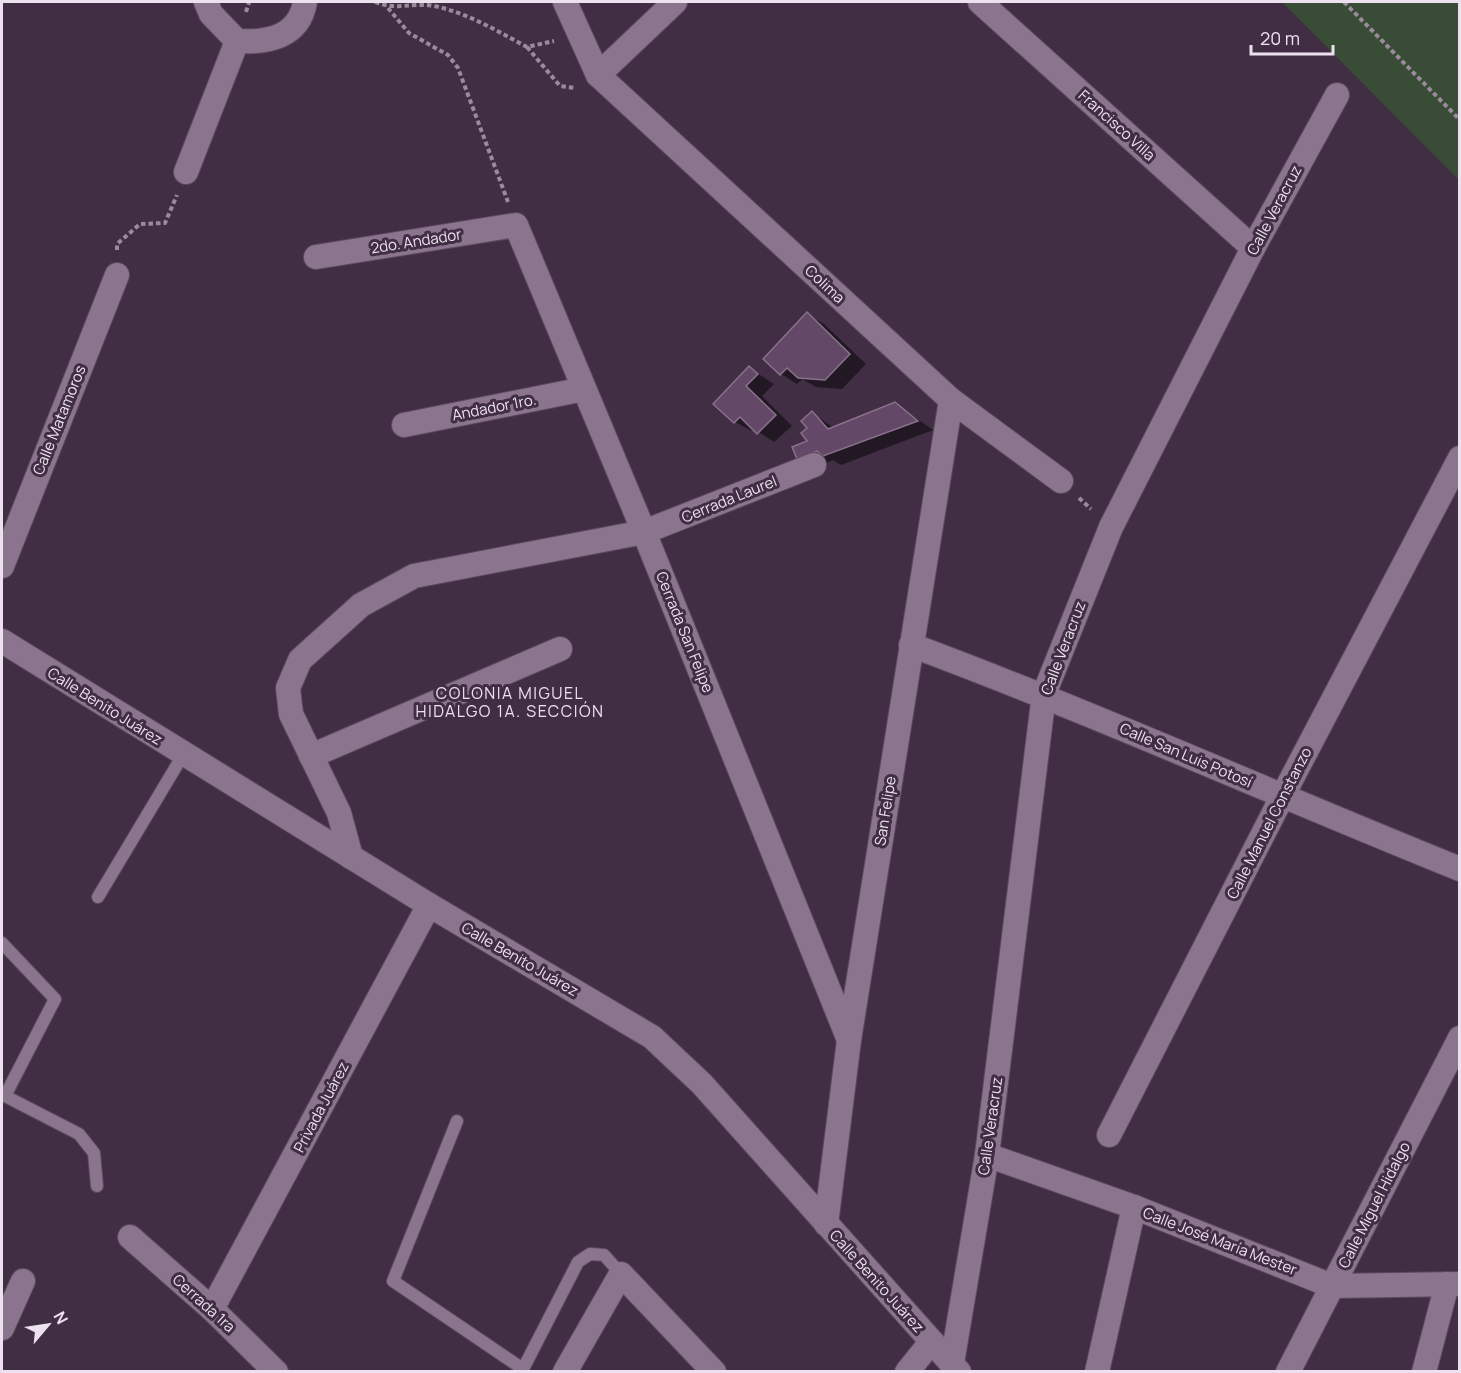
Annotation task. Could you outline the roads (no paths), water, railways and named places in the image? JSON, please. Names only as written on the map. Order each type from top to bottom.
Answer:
[{"type":"street","points":[[206,2],[211,14],[237,41],[257,42],[278,38],[295,26],[305,2]]},
{"type":"street","points":[[565,2],[598,75],[675,2]]},
{"type":"street","name":"Francisco Villa","points":[[980,2],[1253,248]]},
{"type":"street","points":[[186,172],[237,41]]},
{"type":"street","name":"Colima","points":[[598,75],[951,400],[1061,481]]},
{"type":"street","name":"Calle Veracruz","points":[[956,1367],[987,1155],[1044,694],[1111,527],[1253,248],[1337,95]]},
{"type":"street","name":"2do. Andador","points":[[316,257],[516,225]]},
{"type":"street","name":"Cerrada San Felipe","points":[[516,225],[644,532],[849,1040]]},
{"type":"street","name":"Calle Matamoros","points":[[2,566],[117,275]]},
{"type":"street","name":"Andador 1ro.","points":[[404,425],[584,389]]},
{"type":"street","name":"San Felipe","points":[[826,1224],[849,1040],[951,400]]},
{"type":"street","name":"Calle Manuel Constanzo","points":[[1109,1135],[1282,797],[1460,458]]},
{"type":"street","name":"Cerrada Laurel","points":[[351,857],[339,813],[291,714],[288,688],[300,660],[361,605],[414,576],[644,532],[814,465]]},
{"type":"street","name":"Calle Benito Juárez","points":[[2,641],[429,905],[652,1037],[702,1084],[931,1342],[956,1367]]},
{"type":"street","name":"Calle San Luis Potosí","points":[[911,645],[1044,694],[1282,797],[1460,869]]},
{"type":"street","points":[[311,756],[560,650]]},
{"type":"street","name":"Privada Juárez","points":[[212,1309],[429,905]]},
{"type":"street","name":"Calle Miguel Hidalgo","points":[[1288,1371],[1460,1038]]},
{"type":"street","name":"Calle José María Mester","points":[[987,1155],[1134,1207],[1332,1286],[1454,1284]]},
{"type":"street","points":[[1097,1371],[1134,1207]]},
{"type":"street","name":"Cerrada 1ra","points":[[130,1237],[212,1309],[276,1371]]},
{"type":"street","points":[[565,1371],[621,1274],[714,1371]]},
{"type":"street","points":[[2,1328],[23,1281]]},
{"type":"street","points":[[1424,1371],[1454,1284]]},
{"type":"street","points":[[907,1371],[931,1342]]},
{"type":"lane","points":[[98,897],[183,755]]},
{"type":"lane","points":[[2,943],[55,999],[5,1096],[79,1134],[94,1153],[97,1186]]},
{"type":"lane","points":[[458,1121],[393,1281],[523,1369],[578,1262],[590,1254],[604,1255],[621,1274]]},
{"type":"district","name":"COLONIA MIGUEL HIDALGO 1A. SECCIÓN","points":[[510,702]]}]
